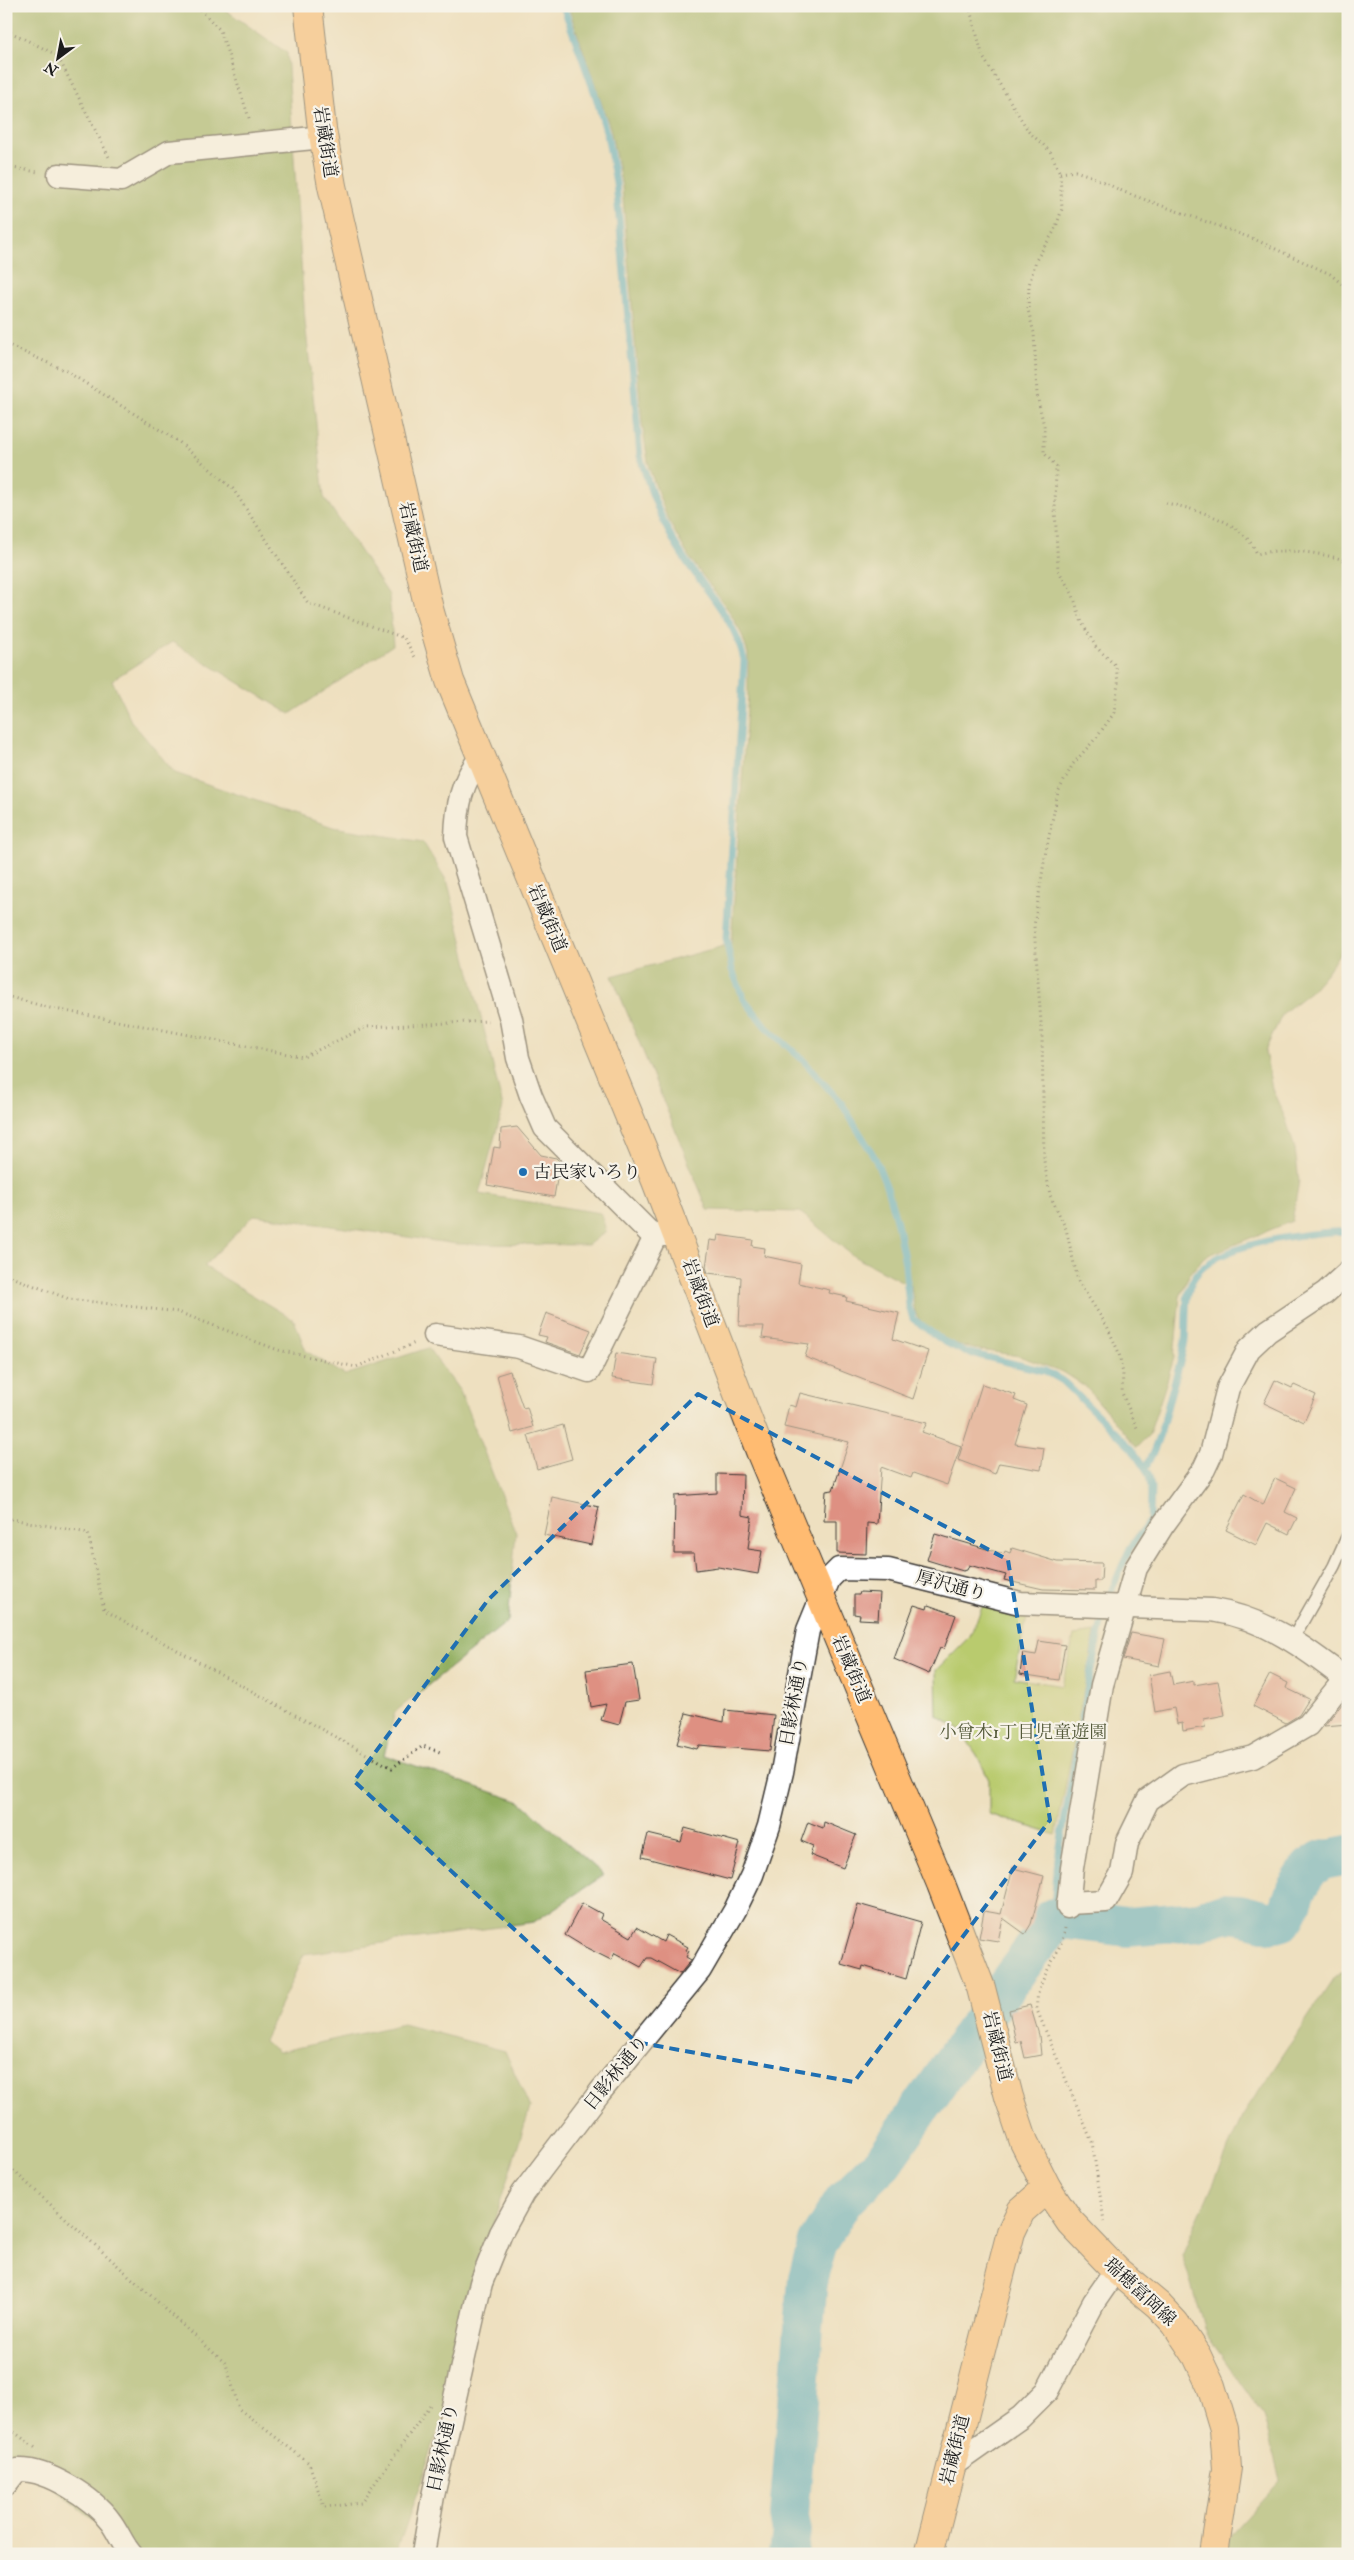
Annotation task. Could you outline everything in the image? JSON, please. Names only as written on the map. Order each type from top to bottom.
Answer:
[{"type":"main road","name":"岩蔵街道","points":[[308,6],[324,137],[340,220],[431,617],[450,681],[667,1235],[760,1451],[941,1884],[981,1988],[1017,2123],[1034,2163],[1048,2188],[1021,2211],[1011,2232],[929,2554]]},
{"type":"main road","name":"瑞穂富岡線","points":[[1048,2188],[1070,2222],[1116,2270],[1158,2305],[1175,2323],[1197,2356],[1217,2401],[1224,2429],[1227,2468],[1214,2554]]},
{"type":"street","points":[[59,175],[120,180],[169,152],[324,137]]},
{"type":"street","points":[[435,1335],[519,1347],[589,1371],[667,1235],[648,1231],[545,1128],[531,1096],[518,1058],[511,1019],[456,837],[457,814],[466,776],[480,758]]},
{"type":"street","points":[[1347,1680],[1308,1725],[1253,1756],[1183,1775],[1148,1800],[1127,1843],[1122,1873],[1106,1901],[1068,1905],[1115,1607],[1131,1584],[1144,1552],[1198,1479],[1211,1454],[1228,1388],[1242,1359],[1258,1338],[1325,1293],[1348,1272]]},
{"type":"street","name":"厚沢通り","points":[[822,1599],[829,1579],[839,1569],[888,1570],[1020,1603],[1230,1613],[1266,1625],[1292,1640],[1347,1680]]},
{"type":"street","name":"日影林通り","points":[[423,2554],[458,2382],[481,2283],[501,2233],[523,2192],[600,2092],[700,1970],[722,1934],[752,1875],[769,1826],[778,1789],[808,1630],[822,1599]]},
{"type":"street","points":[[950,2466],[1021,2417],[1047,2391],[1094,2302],[1116,2270]]},
{"type":"street","points":[[6,2484],[17,2470],[25,2470],[63,2484],[99,2507],[131,2554]]},
{"type":"lane","points":[[1292,1640],[1334,1566],[1348,1535]]},
{"type":"path","points":[[196,6],[220,30],[256,144]]},
{"type":"path","points":[[969,6],[983,57],[1030,132],[1050,151],[1060,173],[1062,208],[1055,230],[1036,260],[1029,285],[1028,310],[1034,333],[1037,395],[1044,426],[1044,453],[1056,466],[1055,508],[1058,570],[1073,595],[1082,623],[1096,647],[1116,666],[1118,683],[1114,713],[1097,737],[1073,764],[1058,792],[1044,856],[1034,926],[1042,1036],[1044,1161],[1050,1195],[1066,1230],[1078,1281],[1107,1326],[1119,1353],[1123,1374],[1122,1393],[1138,1430]]},
{"type":"path","points":[[6,30],[57,56],[120,180]]},
{"type":"path","points":[[6,167],[59,175]]},
{"type":"path","points":[[1060,173],[1075,171],[1091,176],[1124,192],[1254,240],[1330,274],[1348,289]]},
{"type":"path","points":[[6,344],[66,371],[179,442],[233,489],[308,603],[404,638],[418,663]]},
{"type":"path","points":[[1166,504],[1208,515],[1241,532],[1252,542],[1257,554],[1266,551],[1309,553],[1348,561]]},
{"type":"path","points":[[6,996],[50,1008],[303,1057],[366,1026],[511,1019]]},
{"type":"path","points":[[6,1275],[69,1299],[178,1312],[278,1350],[356,1367],[435,1335]]},
{"type":"path","points":[[6,1518],[88,1533],[104,1610],[392,1768],[423,1746],[440,1752]]},
{"type":"path","points":[[1064,1933],[1061,1947],[1038,1991],[1037,2010],[1092,2142],[1105,2227]]},
{"type":"path","points":[[6,2164],[226,2364],[239,2409],[310,2463],[324,2507],[361,2503],[427,2407],[458,2382]]},
{"type":"highlighted area","points":[[698,1394],[1008,1560],[1050,1820],[854,2082],[636,2042],[354,1781],[488,1600]]},
{"type":"green space","points":[[6,6],[220,6],[287,53],[305,321],[324,497],[389,595],[393,645],[290,714],[172,642],[112,680],[131,721],[175,773],[333,827],[423,842],[448,883],[503,1107],[479,1194],[601,1213],[606,1231],[588,1245],[456,1244],[254,1215],[204,1266],[294,1320],[306,1351],[345,1375],[428,1348],[460,1391],[516,1533],[508,1621],[395,1712],[384,1755],[521,1802],[604,1875],[534,1922],[304,1954],[264,2041],[278,2052],[403,2024],[505,2051],[530,2108],[496,2215],[444,2415],[396,2554],[136,2554],[19,2459],[6,2462]]},
{"type":"green space","points":[[568,6],[1348,6],[1348,940],[1328,971],[1311,991],[1283,1013],[1265,1051],[1272,1089],[1286,1120],[1295,1149],[1299,1181],[1292,1221],[1204,1257],[1189,1275],[1180,1297],[1174,1358],[1149,1435],[1137,1447],[1085,1386],[1063,1372],[1019,1356],[974,1349],[953,1343],[935,1333],[921,1322],[915,1313],[911,1286],[853,1256],[800,1212],[708,1210],[612,976],[731,944],[748,693],[748,654],[742,635],[729,611],[689,557],[668,520],[649,468],[642,423],[622,187],[610,128]]},
{"type":"green space","name":"小曾木1丁目児童遊園","points":[[983,1605],[1028,1612],[1014,1678],[1062,1686],[1074,1635],[1095,1632],[1056,1835],[989,1814],[989,1780],[977,1755],[960,1730],[937,1716],[936,1670],[970,1636]]},
{"type":"green space","points":[[1348,1968],[1348,2554],[1212,2554],[1280,2480],[1263,2414],[1206,2334],[1182,2255],[1242,2117],[1334,1978]]},
{"type":"building","points":[[517,1127],[541,1155],[556,1158],[560,1162],[554,1197],[487,1185],[494,1147],[500,1148],[501,1129]]},
{"type":"building","points":[[718,1235],[753,1240],[752,1246],[765,1248],[764,1256],[801,1264],[798,1283],[830,1290],[829,1293],[847,1297],[846,1301],[899,1313],[893,1339],[928,1351],[913,1399],[805,1357],[809,1344],[762,1338],[764,1326],[739,1326],[741,1277],[708,1273],[706,1267],[710,1240],[717,1241]]},
{"type":"building","points":[[546,1313],[591,1330],[580,1354],[545,1342],[547,1337],[538,1335]]},
{"type":"building","points":[[616,1353],[657,1359],[653,1384],[612,1378]]},
{"type":"building","points":[[510,1371],[523,1408],[527,1407],[533,1427],[512,1433],[497,1375]]},
{"type":"building","points":[[1275,1380],[1292,1388],[1294,1385],[1316,1395],[1304,1422],[1264,1403]]},
{"type":"building","points":[[982,1384],[1016,1395],[1014,1400],[1027,1405],[1015,1444],[1044,1448],[1041,1470],[999,1463],[995,1474],[958,1460]]},
{"type":"building","points":[[800,1393],[927,1423],[922,1432],[961,1446],[947,1485],[913,1473],[911,1478],[881,1467],[877,1524],[867,1523],[866,1554],[837,1553],[837,1521],[824,1521],[826,1491],[833,1490],[849,1442],[784,1427],[789,1405],[796,1407]]},
{"type":"building","points":[[563,1425],[572,1459],[537,1469],[528,1435]]},
{"type":"building","points":[[717,1474],[743,1475],[742,1515],[752,1517],[748,1549],[762,1551],[758,1574],[718,1567],[696,1570],[694,1553],[674,1553],[675,1496],[717,1493]]},
{"type":"building","points":[[1275,1478],[1296,1488],[1285,1512],[1297,1518],[1289,1534],[1267,1523],[1256,1545],[1226,1530],[1244,1494],[1263,1505]]},
{"type":"building","points":[[552,1497],[599,1507],[591,1545],[544,1535]]},
{"type":"building","points":[[935,1534],[1004,1554],[1005,1551],[1010,1553],[1012,1548],[1058,1562],[1102,1563],[1101,1581],[1095,1581],[1095,1590],[1043,1589],[1004,1580],[1006,1575],[969,1565],[967,1570],[963,1571],[927,1560]]},
{"type":"building","points":[[860,1592],[880,1593],[878,1620],[859,1619],[860,1615],[854,1614],[854,1595],[859,1595]]},
{"type":"building","points":[[914,1605],[927,1609],[928,1605],[956,1615],[944,1649],[940,1648],[929,1674],[894,1659]]},
{"type":"building","points":[[1131,1633],[1165,1639],[1159,1666],[1123,1659]]},
{"type":"building","points":[[1039,1641],[1065,1645],[1059,1680],[1020,1674],[1023,1653],[1036,1655]]},
{"type":"building","points":[[633,1664],[639,1700],[625,1702],[619,1725],[601,1720],[606,1704],[591,1707],[586,1670]]},
{"type":"building","points":[[1170,1671],[1173,1685],[1194,1681],[1194,1685],[1218,1681],[1225,1715],[1204,1719],[1205,1727],[1183,1731],[1182,1723],[1177,1724],[1174,1708],[1155,1712],[1149,1675]]},
{"type":"building","points":[[1270,1674],[1288,1683],[1286,1688],[1309,1699],[1299,1715],[1286,1723],[1253,1706]]},
{"type":"building","points":[[1348,1697],[1348,1724],[1324,1726]]},
{"type":"building","points":[[725,1710],[774,1715],[770,1751],[699,1745],[697,1749],[677,1744],[686,1713],[724,1722]]},
{"type":"building","points":[[808,1822],[823,1828],[824,1822],[856,1835],[843,1868],[810,1855],[813,1846],[801,1841]]},
{"type":"building","points":[[685,1828],[740,1843],[730,1880],[642,1857],[648,1834],[681,1842]]},
{"type":"building","points":[[1013,1868],[1044,1876],[1031,1924],[1025,1934],[1003,1918],[998,1941],[979,1938],[984,1911],[1001,1914]]},
{"type":"building","points":[[582,1903],[602,1914],[600,1919],[631,1937],[637,1927],[663,1942],[666,1935],[688,1947],[686,1950],[689,1951],[686,1957],[691,1960],[680,1974],[651,1958],[647,1958],[641,1967],[615,1953],[611,1960],[583,1946],[565,1935]]},
{"type":"building","points":[[858,1904],[921,1922],[906,1979],[863,1966],[862,1970],[841,1964]]},
{"type":"building","points":[[1030,2005],[1039,2035],[1041,2055],[1025,2058],[1021,2041],[1016,2042],[1009,2010]]},
{"type":"waterway","points":[[563,6],[595,94],[607,135],[616,183],[640,456],[663,522],[676,546],[727,619],[740,645],[744,660],[726,938],[732,970],[744,999],[766,1027],[803,1060],[842,1104],[875,1158],[887,1188],[897,1223],[905,1264],[909,1307],[913,1319],[943,1341],[965,1352],[1045,1371],[1063,1381],[1132,1449],[1149,1475],[1151,1488],[1150,1520],[1130,1548],[1112,1589],[1102,1620],[1089,1679],[1058,1858],[1053,1918]]},
{"type":"waterway","points":[[1145,1468],[1154,1451],[1160,1433],[1182,1355],[1185,1341],[1188,1293],[1194,1278],[1206,1265],[1222,1255],[1243,1247],[1288,1237],[1348,1231]]},
{"type":"waterway","points":[[789,2554],[792,2532],[789,2515],[808,2278],[818,2242],[844,2200],[883,2162],[1003,1990],[1050,1927],[1053,1918],[1127,1927],[1199,1921],[1223,1913],[1239,1914],[1276,1923],[1283,1921],[1287,1915],[1296,1889],[1310,1868],[1322,1860],[1348,1855]]},
{"type":"place","name":"古民家いろり","points":[[523,1172]]}]
